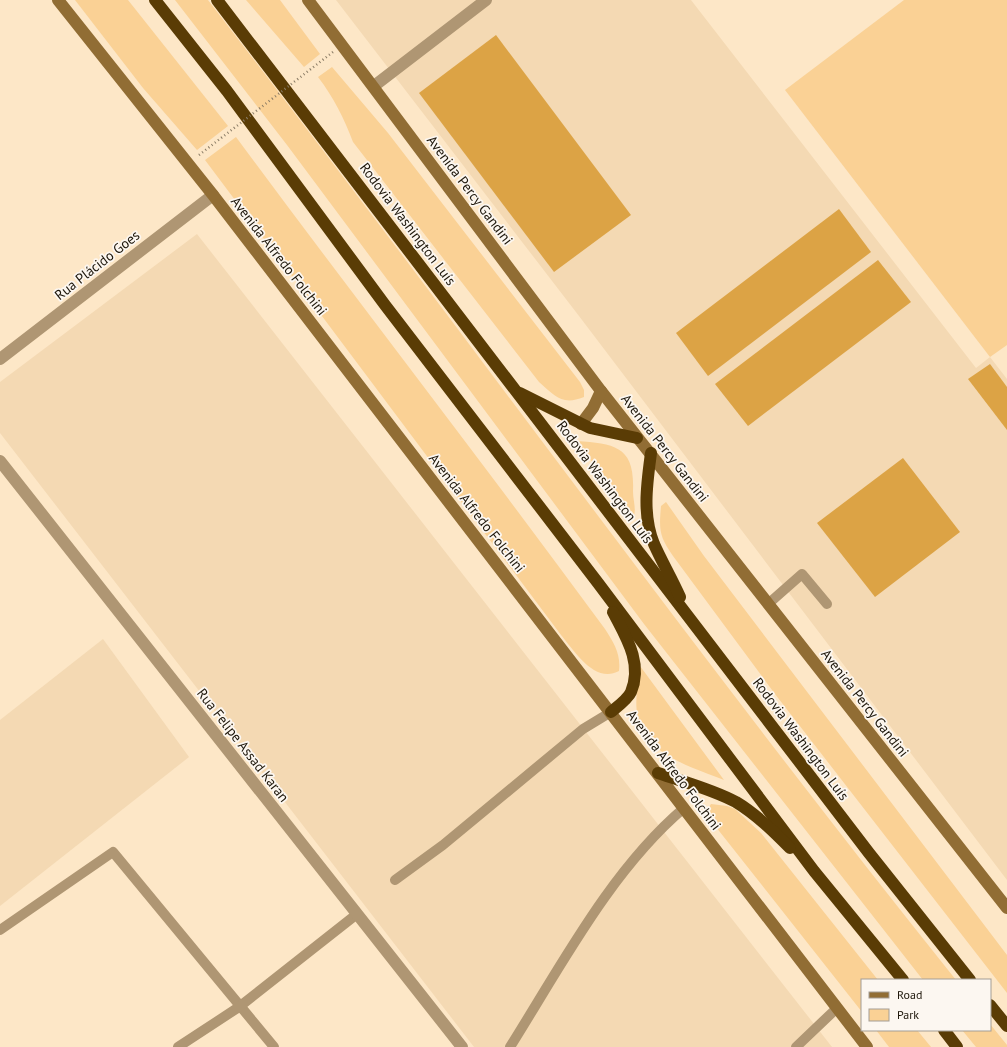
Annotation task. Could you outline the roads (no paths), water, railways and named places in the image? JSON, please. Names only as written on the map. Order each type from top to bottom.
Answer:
[{"type":"highway","points":[[155,0],[227,91],[385,305],[598,583],[814,871],[902,979]]},
{"type":"highway","name":"Rodovia Washington Luís","points":[[217,0],[869,854],[969,979]]},
{"type":"highway","points":[[516,391],[590,428],[616,432],[638,438]]},
{"type":"highway","points":[[651,453],[646,487],[648,524],[654,543],[693,623]]},
{"type":"highway","points":[[598,583],[635,659],[631,693],[611,712]]},
{"type":"highway","points":[[658,772],[736,802],[764,823],[814,871]]},
{"type":"highway","points":[[991,1006],[1007,1026]]},
{"type":"highway","points":[[945,1031],[958,1047]]},
{"type":"main road","name":"Avenida Alfredo Folchini","points":[[58,0],[213,195],[658,772],[867,1047]]},
{"type":"main road","name":"Avenida Percy Gandini","points":[[308,0],[374,86],[601,391],[1007,908]]},
{"type":"main road","points":[[581,424],[593,408],[601,391]]},
{"type":"street","points":[[374,86],[486,0]]},
{"type":"street","name":"Rua Plácido Goes","points":[[0,359],[213,195]]},
{"type":"street","name":"Rua Felipe Assad Karan","points":[[0,461],[462,1047]]},
{"type":"lane","points":[[768,604],[802,574],[827,604]]},
{"type":"lane","points":[[395,880],[443,844],[583,729],[611,712]]},
{"type":"lane","points":[[510,1047],[609,890],[667,822],[684,808]]},
{"type":"lane","points":[[0,930],[113,852],[239,1007],[274,1047]]},
{"type":"lane","points":[[178,1047],[239,1007],[357,914]]},
{"type":"lane","points":[[796,1047],[837,1008]]}]
